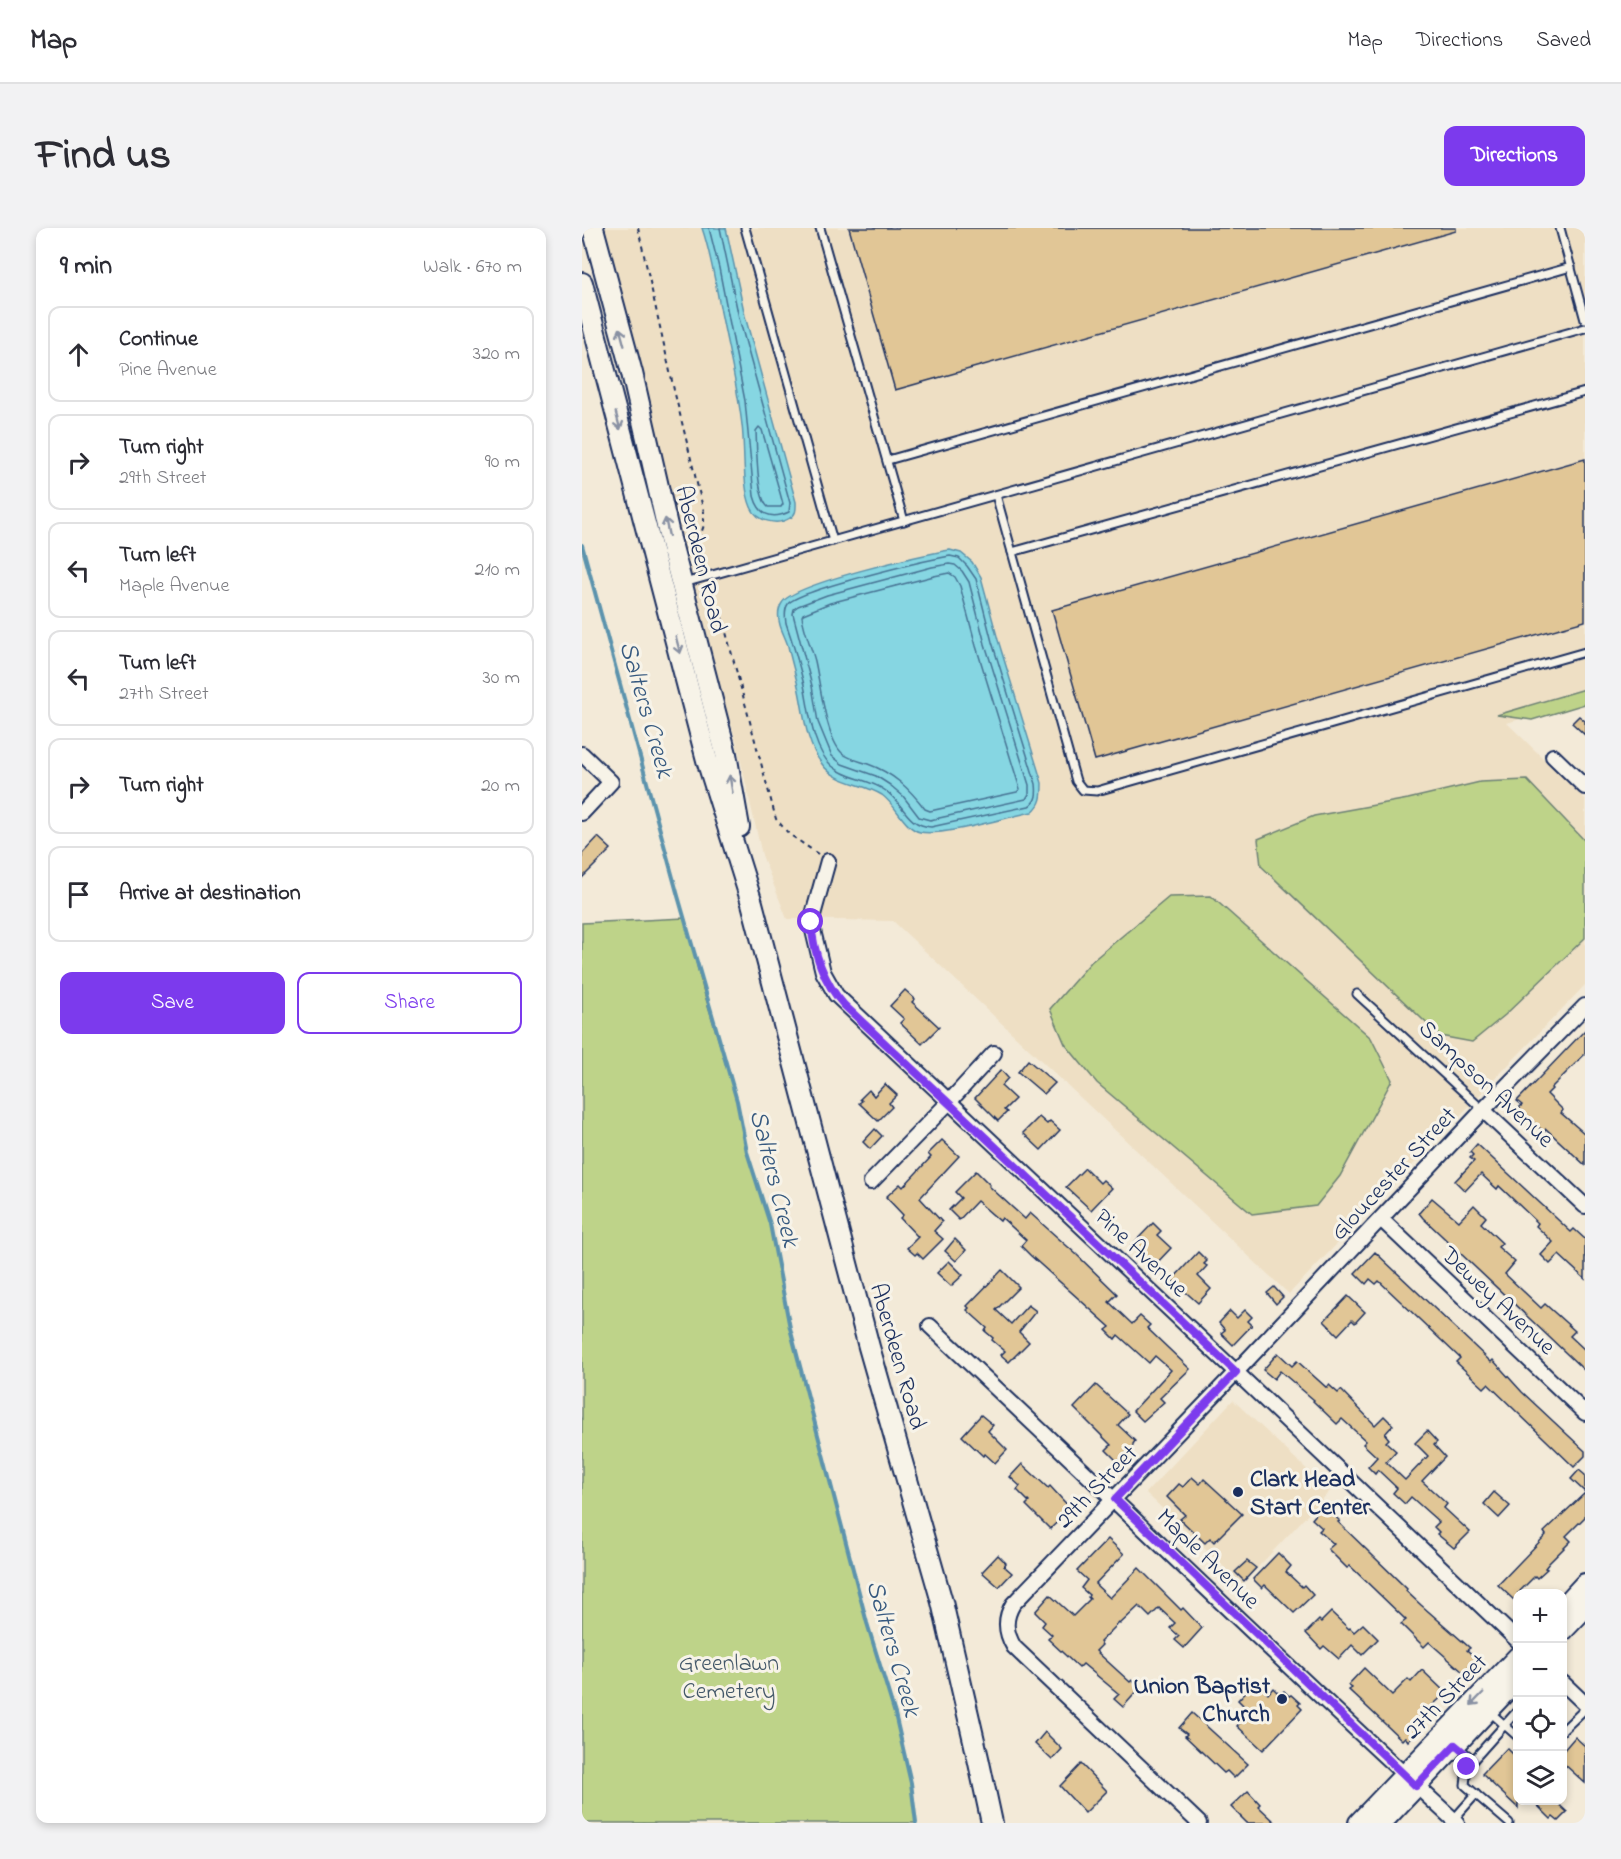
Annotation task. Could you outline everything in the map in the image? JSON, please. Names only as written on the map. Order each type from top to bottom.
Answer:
[{"type":"main road","name":"Aberdeen Road","points":[[593,228],[634,382],[672,586]]},
{"type":"main road","name":"Aberdeen Road","points":[[582,283],[672,586],[726,754],[752,903],[869,1347],[942,1602],[992,1823]]},
{"type":"main road","points":[[1567,1604],[1585,1584]]},
{"type":"main road","points":[[1567,1626],[1585,1606]]},
{"type":"main road","name":"27th Street","points":[[1381,1823],[1411,1780],[1513,1663]]},
{"type":"main road","name":"27th Street","points":[[1359,1823],[1455,1745],[1513,1686]]},
{"type":"street","points":[[582,754],[611,782],[582,813]]},
{"type":"street","points":[[1553,756],[1585,787]]},
{"type":"street","name":"Pine Avenue","points":[[828,861],[811,922],[818,956],[828,982],[844,1005],[1236,1372],[1513,1636]]},
{"type":"street","name":"Gloucester Street","points":[[1236,1372],[1483,1110],[1585,1006]]},
{"type":"street","points":[[871,1182],[994,1053]]},
{"type":"street","name":"Sampson Avenue","points":[[1483,1110],[1585,1206]]},
{"type":"street","name":"Dewey Avenue","points":[[1381,1220],[1585,1413]]},
{"type":"street","name":"Maple Avenue","points":[[930,1326],[1455,1821]]},
{"type":"street","name":"29th Street","points":[[1199,1823],[1014,1647],[1008,1638],[1006,1621],[1013,1604],[1236,1372]]},
{"type":"street","points":[[1567,1687],[1585,1704]]},
{"type":"lane","points":[[745,228],[833,541]]},
{"type":"lane","points":[[820,228],[904,521]]},
{"type":"lane","points":[[1560,228],[1585,320]]},
{"type":"lane","points":[[888,460],[1571,267]]},
{"type":"lane","points":[[672,586],[1585,328]]},
{"type":"lane","points":[[1012,552],[1585,392]]},
{"type":"lane","points":[[996,495],[1076,781],[1083,790],[1090,792],[1585,652]]},
{"type":"lane","name":"Sampson Avenue","points":[[1357,994],[1483,1110]]},
{"type":"lane","points":[[1567,1726],[1585,1709]]},
{"type":"lane","points":[[1488,1710],[1513,1733]]},
{"type":"lane","points":[[1509,1823],[1465,1785],[1467,1767],[1513,1715]]},
{"type":"lane","points":[[1455,1745],[1473,1760]]},
{"type":"lane","points":[[1455,1821],[1476,1794]]},
{"type":"path","points":[[638,228],[704,512],[704,525],[696,548],[699,558]]},
{"type":"path","points":[[715,599],[723,621],[776,819],[789,834],[828,861]]},
{"type":"shaded area","points":[[603,228],[1585,228],[1585,699],[1507,723],[1585,799],[1585,985],[1289,1294],[893,921],[787,919],[762,855],[736,740],[702,632]]},
{"type":"shaded area","name":"Clark Head Start Center","points":[[1233,1400],[1330,1491],[1242,1584],[1146,1493]]},
{"type":"green space","points":[[1585,689],[1585,704],[1532,720],[1497,715]]},
{"type":"green space","points":[[1527,780],[1585,841],[1585,938],[1505,1015],[1472,1042],[1440,1036],[1261,866],[1258,839],[1314,816],[1408,799],[1480,782]]},
{"type":"green space","points":[[1211,896],[1371,1038],[1392,1080],[1340,1176],[1316,1206],[1252,1214],[1097,1083],[1065,1044],[1050,1009],[1091,962],[1169,897]]},
{"type":"green space","name":"Greenlawn Cemetery","points":[[685,918],[703,989],[737,1101],[747,1152],[770,1224],[790,1328],[867,1623],[895,1714],[911,1783],[916,1823],[582,1823],[582,923]]},
{"type":"water","points":[[702,228],[726,228],[745,316],[796,502],[794,515],[780,522],[768,521],[758,516],[748,498],[738,398],[711,261]]},
{"type":"water","points":[[950,550],[961,553],[972,562],[981,577],[1042,783],[1040,803],[1032,812],[959,829],[930,833],[915,830],[882,795],[834,775],[822,764],[809,737],[779,614],[782,603],[791,595],[809,587],[860,571]]},
{"type":"building","points":[[849,228],[1456,228],[1456,231],[895,390]]},
{"type":"building","points":[[1585,459],[1585,621],[1095,760],[1052,610]]},
{"type":"building","points":[[1579,716],[1585,721],[1585,735],[1572,723]]},
{"type":"building","points":[[598,837],[611,849],[582,878],[582,854]]},
{"type":"building","points":[[905,990],[915,999],[912,1002],[939,1027],[922,1044],[900,1023],[904,1019],[890,1006]]},
{"type":"building","points":[[1585,1030],[1585,1054],[1547,1094],[1563,1110],[1561,1113],[1585,1134],[1585,1165],[1546,1129],[1544,1132],[1526,1116],[1519,1108],[1522,1105],[1517,1101]]},
{"type":"building","points":[[1028,1060],[1055,1083],[1044,1094],[1018,1072]]},
{"type":"building","points":[[1001,1070],[1008,1078],[1001,1086],[1015,1099],[1004,1110],[1007,1112],[998,1121],[975,1098]]},
{"type":"building","points":[[885,1084],[897,1095],[889,1103],[892,1107],[878,1121],[859,1103],[869,1090],[874,1096]]},
{"type":"building","points":[[1039,1117],[1047,1124],[1050,1121],[1060,1130],[1041,1150],[1023,1133]]},
{"type":"building","points":[[875,1129],[882,1136],[870,1149],[863,1142]]},
{"type":"building","points":[[942,1140],[959,1156],[920,1198],[942,1222],[934,1231],[943,1239],[923,1259],[907,1248],[918,1237],[900,1218],[903,1215],[886,1197],[900,1184],[903,1187],[931,1157],[928,1154]]},
{"type":"building","points":[[1477,1144],[1571,1232],[1574,1229],[1585,1239],[1585,1279],[1559,1255],[1550,1264],[1541,1255],[1553,1242],[1536,1226],[1538,1223],[1499,1186],[1497,1189],[1481,1174],[1465,1191],[1455,1181],[1474,1161],[1470,1158],[1473,1155],[1470,1152]]},
{"type":"building","points":[[1085,1168],[1100,1183],[1103,1180],[1112,1188],[1091,1210],[1066,1187]]},
{"type":"building","points":[[976,1171],[1025,1219],[1030,1213],[1076,1254],[1117,1294],[1109,1302],[1132,1324],[1140,1316],[1150,1325],[1147,1328],[1190,1369],[1160,1398],[1164,1402],[1143,1421],[1133,1411],[1171,1370],[1155,1356],[1149,1363],[1118,1335],[1115,1339],[1106,1330],[1110,1327],[1021,1246],[1026,1240],[1002,1218],[1000,1221],[977,1201],[959,1220],[949,1210],[961,1198],[955,1192]]},
{"type":"building","points":[[1432,1198],[1459,1221],[1474,1205],[1486,1217],[1481,1223],[1502,1243],[1498,1247],[1515,1262],[1505,1274],[1541,1308],[1545,1304],[1575,1331],[1570,1336],[1585,1350],[1585,1371],[1423,1218],[1419,1213]]},
{"type":"building","points":[[1153,1223],[1161,1231],[1157,1235],[1171,1248],[1153,1267],[1131,1246]]},
{"type":"building","points":[[955,1239],[966,1250],[956,1261],[945,1251]]},
{"type":"building","points":[[1198,1252],[1207,1261],[1204,1264],[1207,1266],[1198,1276],[1211,1289],[1198,1303],[1172,1280]]},
{"type":"building","points":[[1375,1252],[1491,1362],[1493,1360],[1522,1392],[1585,1451],[1585,1456],[1574,1467],[1488,1384],[1484,1388],[1456,1362],[1460,1358],[1379,1281],[1376,1284],[1370,1279],[1366,1284],[1355,1273]]},
{"type":"building","points":[[949,1261],[963,1275],[951,1286],[937,1273]]},
{"type":"building","points":[[1002,1270],[1019,1287],[996,1310],[1011,1324],[1028,1305],[1036,1311],[1019,1332],[1029,1342],[1009,1362],[1001,1355],[1005,1351],[985,1331],[987,1328],[967,1310],[969,1308],[967,1306]]},
{"type":"building","points":[[1274,1287],[1283,1297],[1276,1304],[1267,1293]]},
{"type":"building","points":[[1348,1296],[1365,1312],[1355,1323],[1352,1320],[1338,1335],[1324,1321]]},
{"type":"building","points":[[1245,1310],[1252,1317],[1248,1321],[1252,1325],[1233,1345],[1221,1333],[1225,1330],[1219,1323],[1230,1311],[1237,1318]]},
{"type":"building","points":[[1278,1353],[1292,1366],[1297,1361],[1327,1388],[1329,1385],[1338,1393],[1341,1390],[1375,1425],[1384,1416],[1393,1425],[1385,1434],[1389,1439],[1386,1442],[1396,1451],[1386,1462],[1405,1480],[1428,1456],[1415,1443],[1427,1431],[1437,1442],[1434,1445],[1445,1457],[1422,1481],[1447,1504],[1444,1508],[1470,1532],[1454,1548],[1437,1534],[1439,1532],[1434,1527],[1439,1522],[1411,1497],[1405,1504],[1393,1493],[1397,1488],[1378,1470],[1375,1474],[1368,1467],[1377,1457],[1363,1444],[1366,1441],[1342,1419],[1337,1424],[1314,1400],[1280,1371],[1274,1379],[1263,1370]]},
{"type":"building","points":[[1096,1385],[1128,1414],[1118,1425],[1135,1441],[1118,1462],[1106,1450],[1111,1445],[1074,1408]]},
{"type":"building","points":[[981,1415],[993,1425],[988,1431],[1007,1450],[995,1463],[985,1454],[983,1456],[962,1436]]},
{"type":"building","points":[[1022,1464],[1048,1488],[1050,1486],[1071,1509],[1050,1529],[1026,1505],[1029,1502],[1017,1490],[1020,1486],[1010,1477]]},
{"type":"building","points":[[1579,1470],[1585,1475],[1585,1492],[1571,1479]]},
{"type":"building","points":[[1192,1477],[1200,1484],[1204,1479],[1242,1514],[1214,1542],[1210,1538],[1205,1543],[1180,1519],[1185,1515],[1167,1497],[1179,1484],[1183,1487]]},
{"type":"building","points":[[1494,1492],[1510,1506],[1499,1518],[1484,1504]]},
{"type":"building","points":[[1585,1493],[1585,1517],[1566,1536],[1571,1541],[1537,1578],[1535,1576],[1522,1589],[1513,1589],[1513,1599],[1498,1585],[1546,1535],[1544,1532]]},
{"type":"building","points":[[1323,1506],[1407,1589],[1406,1591],[1470,1648],[1467,1650],[1477,1659],[1464,1673],[1429,1642],[1424,1647],[1401,1624],[1406,1620],[1350,1566],[1347,1568],[1328,1549],[1334,1544],[1319,1531],[1322,1528],[1312,1519]]},
{"type":"building","points":[[1108,1539],[1124,1554],[1095,1584],[1110,1598],[1139,1568],[1202,1628],[1184,1648],[1175,1640],[1179,1636],[1170,1628],[1175,1623],[1159,1608],[1150,1617],[1139,1606],[1100,1642],[1102,1645],[1096,1651],[1130,1682],[1132,1680],[1140,1688],[1123,1707],[1114,1699],[1119,1694],[1083,1664],[1079,1668],[1048,1639],[1052,1635],[1042,1626],[1045,1622],[1035,1612],[1050,1595],[1073,1616],[1090,1599],[1081,1588],[1087,1580],[1077,1571]]},
{"type":"building","points":[[1278,1553],[1291,1566],[1286,1572],[1313,1595],[1294,1613],[1265,1585],[1262,1588],[1253,1579]]},
{"type":"building","points":[[998,1555],[1006,1563],[1004,1566],[1012,1573],[999,1587],[982,1572]]},
{"type":"building","points":[[1247,1561],[1256,1568],[1244,1581],[1235,1572]]},
{"type":"building","points":[[1331,1612],[1354,1632],[1363,1624],[1378,1639],[1362,1655],[1352,1645],[1339,1659],[1324,1646],[1321,1649],[1306,1633]]},
{"type":"building","points":[[1364,1668],[1392,1695],[1408,1679],[1411,1682],[1422,1670],[1446,1693],[1415,1721],[1418,1724],[1415,1728],[1418,1730],[1408,1741],[1405,1737],[1402,1740],[1349,1690],[1352,1688],[1348,1685]]},
{"type":"building","points":[[1255,1682],[1268,1694],[1273,1688],[1280,1695],[1284,1691],[1289,1696],[1291,1695],[1300,1703],[1298,1705],[1302,1709],[1263,1750],[1237,1726],[1250,1712],[1238,1700]]},
{"type":"building","points":[[1192,1713],[1248,1764],[1234,1778],[1227,1771],[1224,1773],[1179,1728]]},
{"type":"building","points":[[1045,1732],[1062,1749],[1052,1760],[1035,1744]]},
{"type":"building","points":[[1575,1737],[1585,1746],[1585,1783],[1567,1767],[1567,1746]]},
{"type":"building","points":[[1507,1748],[1513,1754],[1513,1803],[1482,1774]]},
{"type":"building","points":[[1081,1764],[1107,1791],[1085,1813],[1060,1786]]},
{"type":"building","points":[[1248,1791],[1260,1804],[1258,1806],[1276,1823],[1247,1823],[1231,1807]]},
{"type":"building","points":[[1537,1805],[1559,1805],[1567,1812],[1558,1821],[1553,1817],[1551,1819]]},
{"type":"waterway","name":"Salters Creek","points":[[582,545],[737,1101],[747,1152],[770,1224],[790,1328],[867,1623],[895,1714],[911,1783],[916,1823]]},
{"type":"place","name":"Clark Head Start Center","points":[[1238,1492]]},
{"type":"place","name":"Union Baptist Church","points":[[1282,1699]]},
{"type":"route","points":[[811,922],[811,930],[823,972],[844,1005],[1236,1372],[1115,1499],[1416,1786],[1455,1745],[1473,1760],[1467,1767]]}]
